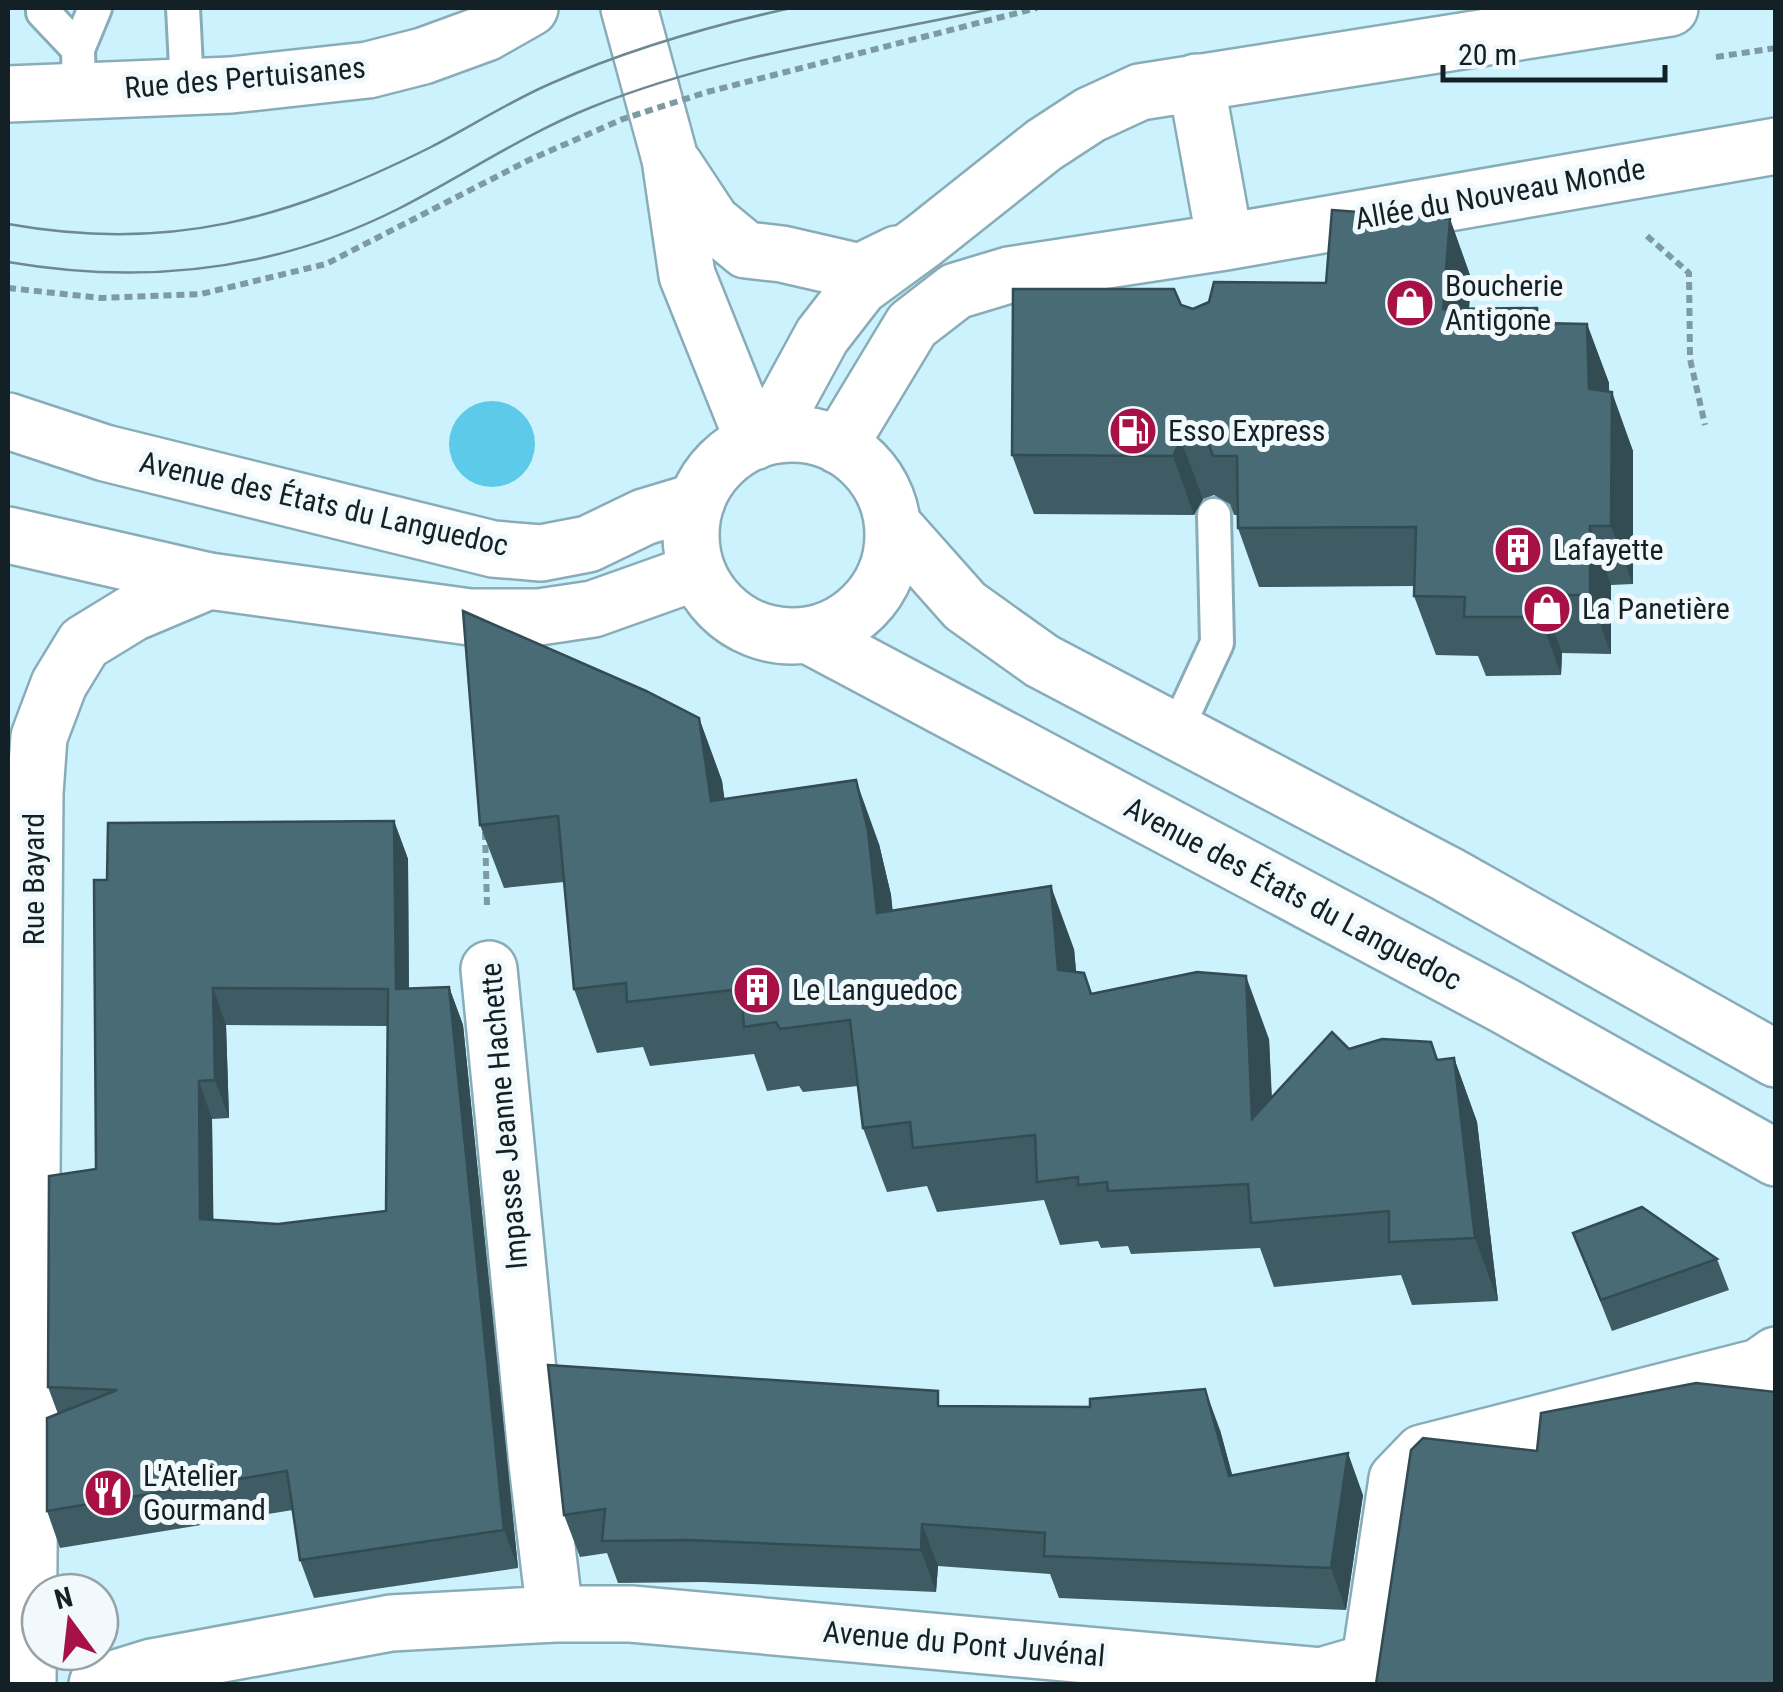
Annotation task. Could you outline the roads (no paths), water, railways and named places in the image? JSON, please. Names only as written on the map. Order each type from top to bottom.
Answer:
[{"type":"street","name":"Rue des Pertuisanes","points":[[8,94],[78,70],[187,86],[368,70],[423,56],[486,33],[530,8]]},
{"type":"street","points":[[629,8],[670,159],[687,275],[760,440]]},
{"type":"street","points":[[760,440],[822,336],[860,286],[1044,145],[1090,115],[1140,92],[1670,8]]},
{"type":"street","points":[[1196,82],[1224,260]]},
{"type":"street","name":"Allée du Nouveau Monde","points":[[840,446],[912,325],[956,292],[1009,275],[1224,260],[1637,170],[1776,146]]},
{"type":"street","points":[[670,159],[712,222],[746,250],[860,272],[923,241]]},
{"type":"street","name":"Avenue des États du Languedoc","points":[[8,421],[105,453],[493,549],[541,553],[588,544],[644,517],[697,501]]},
{"type":"street","points":[[792,434],[816,436],[840,446],[866,466],[884,493],[893,525],[892,556],[881,584],[862,609],[837,626],[808,635],[774,635],[742,623],[716,602],[697,572],[691,525],[697,501],[711,476],[730,456],[760,440],[792,434]]},
{"type":"street","points":[[893,525],[965,606],[1042,660],[1447,874],[1776,1058]]},
{"type":"street","points":[[8,534],[209,582],[470,616],[539,617],[593,609],[697,572]]},
{"type":"street","name":"Rue Bayard","points":[[28,1684],[34,833],[39,737],[59,684],[84,643],[133,613],[209,582]]},
{"type":"street","name":"Avenue des États du Languedoc","points":[[808,635],[1503,1005],[1776,1158]]},
{"type":"street","name":"Impasse Jeanne Hachette","points":[[489,969],[554,1614]]},
{"type":"street","name":"Avenue du Pont Juvénal","points":[[96,1684],[152,1667],[391,1623],[554,1614],[631,1614],[1321,1676],[1362,1664],[1371,1653],[1396,1479],[1422,1453],[1758,1367],[1776,1355]]},
{"type":"lane","points":[[43,8],[78,70]]},
{"type":"lane","points":[[78,70],[95,8]]},
{"type":"lane","points":[[182,8],[187,86]]},
{"type":"lane","points":[[1176,731],[1217,643],[1214,515]]},
{"type":"water","points":[[492,401],[516,408],[528,420],[535,444],[528,468],[516,480],[492,487],[468,480],[456,468],[449,444],[456,420],[468,408]]},
{"type":"tram line","points":[[8,224],[122,234],[175,231],[277,211],[378,172],[521,98],[610,59],[791,8]]},
{"type":"tram line","points":[[8,262],[58,269],[158,272],[256,259],[304,247],[398,209],[542,130],[641,89],[741,60],[996,8]]},
{"type":"place","name":"Boucherie Antigone","points":[[1410,303]]},
{"type":"place","name":"Esso Express","points":[[1133,431]]},
{"type":"place","name":"Lafayette","points":[[1518,550]]},
{"type":"place","name":"La Panetière","points":[[1547,609]]},
{"type":"place","name":"Le Languedoc","points":[[757,990]]},
{"type":"place","name":"L'Atelier Gourmand","points":[[108,1493]]}]
